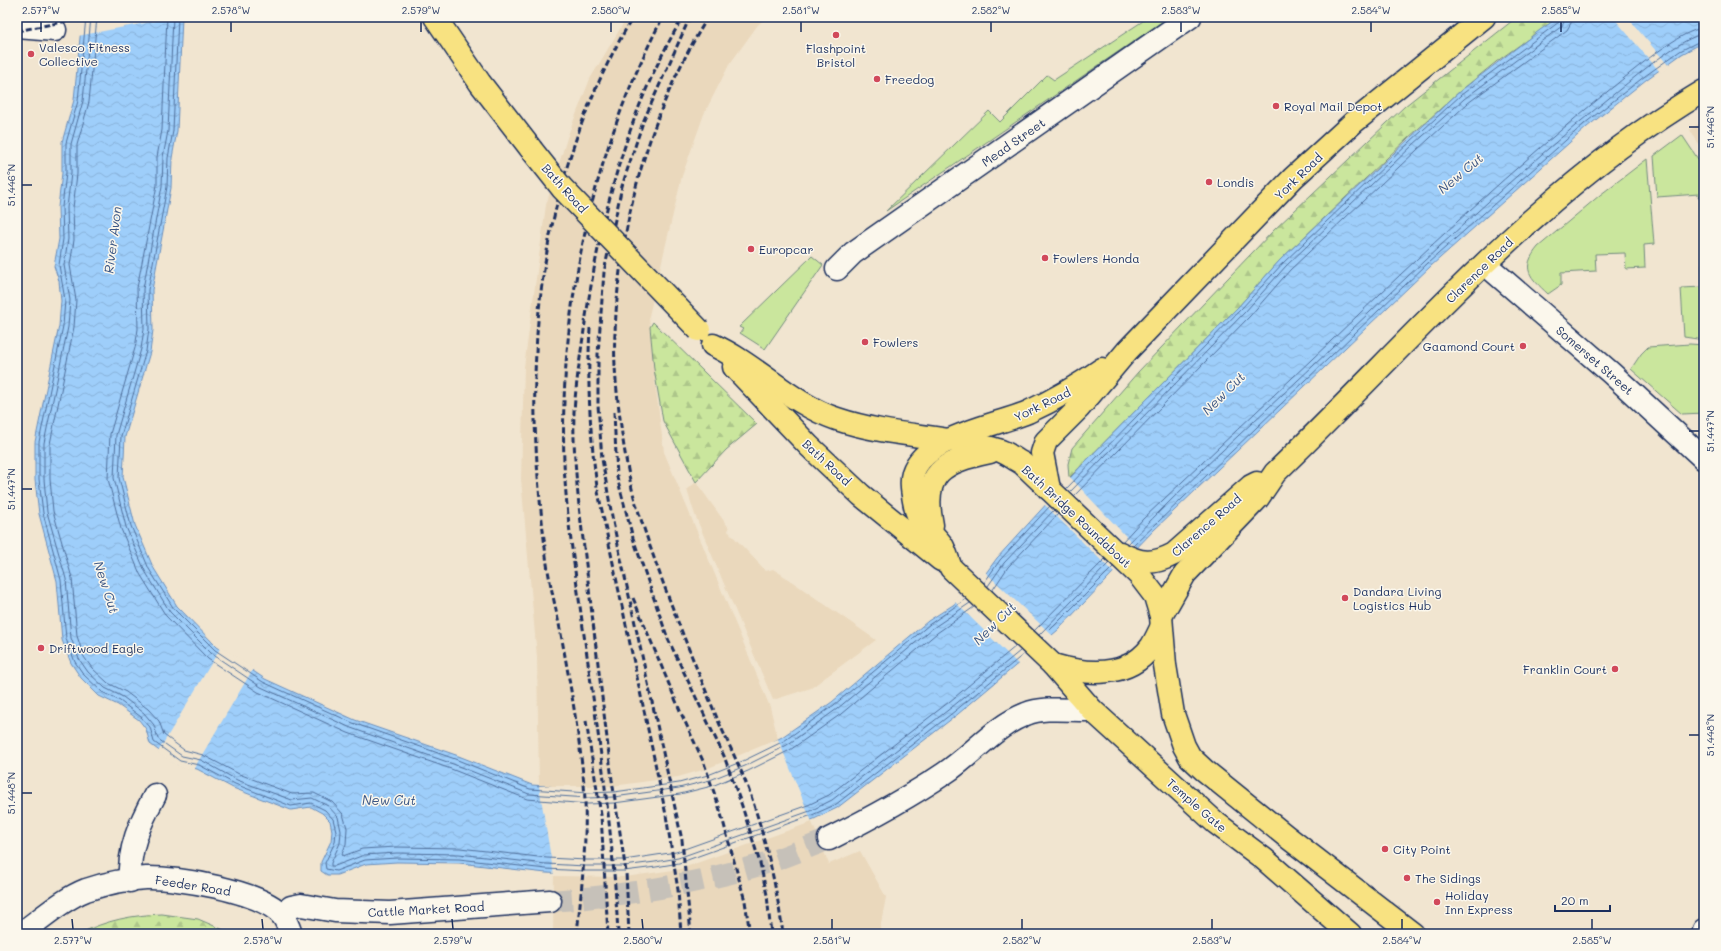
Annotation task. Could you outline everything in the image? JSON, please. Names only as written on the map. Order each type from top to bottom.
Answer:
[{"type":"highway","name":"Bath Road","points":[[435,17],[480,84],[562,188],[809,446],[861,494],[953,570]]},
{"type":"highway","name":"York Road","points":[[1044,480],[1042,453],[1046,441],[1079,408],[1127,352],[1293,178],[1354,122],[1484,17]]},
{"type":"highway","name":"Clarence Road","points":[[1161,622],[1185,574],[1258,498],[1274,473],[1485,264],[1527,225],[1644,129],[1704,91]]},
{"type":"highway","name":"Bath Road","points":[[706,338],[730,352],[813,409],[836,419],[873,429],[948,440],[999,450]]},
{"type":"highway","name":"York Road","points":[[934,536],[923,524],[915,508],[912,488],[913,473],[926,454],[948,440],[983,427],[1014,418],[1052,401],[1081,384],[1127,352]]},
{"type":"highway","points":[[999,450],[964,457],[945,465],[938,473],[929,494],[929,512],[934,536],[943,546],[953,570],[1048,660],[1072,671],[1100,673],[1124,668],[1139,659],[1151,647],[1161,622]]},
{"type":"highway","name":"Bath Bridge Roundabout","points":[[999,450],[1022,463],[1044,480],[1139,575],[1155,596],[1161,622],[1173,714],[1184,746],[1190,757],[1301,848],[1413,934]]},
{"type":"highway","name":"Clarence Road","points":[[1112,548],[1144,562],[1162,561],[1174,554],[1251,486],[1274,473]]},
{"type":"highway","name":"Temple Gate","points":[[1048,660],[1092,710],[1216,824],[1264,859],[1350,934]]},
{"type":"street","name":"Mead Street","points":[[837,269],[853,252],[1190,17]]},
{"type":"street","points":[[17,27],[55,30]]},
{"type":"street","name":"Somerset Street","points":[[1485,264],[1611,373],[1704,459]]},
{"type":"street","points":[[829,839],[887,809],[946,772],[1011,721],[1037,711],[1092,710]]},
{"type":"street","points":[[130,881],[129,865],[133,842],[142,818],[155,795]]},
{"type":"street","name":"Feeder Road","points":[[20,934],[70,899],[86,891],[145,878],[176,880],[244,894],[265,902],[286,924]]},
{"type":"street","name":"Cattle Market Road","points":[[286,924],[291,908],[301,905],[335,911],[390,913],[550,901]]},
{"type":"street","points":[[1703,934],[1704,930]]},
{"type":"shaded area","points":[[627,17],[766,17],[757,26],[729,65],[704,114],[682,176],[649,316],[655,381],[664,452],[770,707],[778,739],[829,864],[860,851],[886,897],[879,934],[544,934],[553,932],[554,874],[539,786],[537,657],[521,479],[524,367],[546,205],[568,135],[590,79]]},
{"type":"shaded area","points":[[1704,120],[1704,152],[1690,130]]},
{"type":"shaded area","points":[[696,482],[729,528],[728,531],[766,571],[773,569],[781,574],[876,640],[811,688],[773,700],[695,515],[687,490]]},
{"type":"green space","points":[[1149,17],[1169,17],[886,211],[989,111],[1000,122],[1047,75],[1054,80]]},
{"type":"green space","points":[[1517,17],[1559,17],[1496,62],[1459,92],[1407,139],[1280,260],[1239,306],[1069,478],[1068,464],[1072,448],[1138,372],[1274,230],[1405,106]]},
{"type":"green space","points":[[1682,135],[1704,168],[1704,196],[1698,197],[1699,194],[1657,197],[1654,156]]},
{"type":"green space","points":[[1647,159],[1654,244],[1644,245],[1645,268],[1626,269],[1625,253],[1595,254],[1596,271],[1561,273],[1561,285],[1548,294],[1536,283],[1530,272],[1529,261],[1538,247],[1600,195]]},
{"type":"green space","points":[[812,256],[823,265],[765,349],[740,333],[743,329],[739,327]]},
{"type":"green space","points":[[1704,263],[1704,340],[1684,337],[1681,288],[1703,287],[1702,264]]},
{"type":"green space","points":[[653,322],[757,424],[726,450],[696,482],[663,421],[654,369],[650,327]]},
{"type":"green space","points":[[1690,344],[1704,345],[1704,413],[1682,414],[1631,369],[1641,354],[1648,347]]},
{"type":"green space","points":[[162,914],[198,919],[233,934],[79,934],[99,925],[120,919]]},
{"type":"water","name":"New Cut","points":[[82,17],[182,17],[177,131],[172,158],[171,188],[152,290],[153,330],[150,352],[125,437],[123,477],[135,525],[153,567],[177,606],[217,647],[265,679],[355,720],[456,755],[532,785],[613,788],[678,779],[742,758],[782,737],[832,702],[928,621],[953,605],[978,584],[997,558],[1082,465],[1239,306],[1280,260],[1459,92],[1559,17],[1704,17],[1704,42],[1682,54],[1647,79],[1587,127],[1431,266],[1154,530],[1058,630],[958,714],[837,808],[814,819],[680,867],[586,875],[546,873],[459,863],[397,862],[366,864],[337,875],[327,875],[321,871],[321,862],[331,841],[332,831],[330,821],[322,813],[311,807],[291,810],[233,788],[197,769],[178,765],[150,744],[146,729],[139,720],[118,705],[99,696],[81,678],[71,663],[62,640],[57,581],[39,514],[35,480],[35,442],[59,326],[61,301],[59,281],[54,266],[59,239],[58,207],[62,173],[62,142],[74,100]]},
{"type":"pier","points":[[80,17],[176,17],[78,36]]},
{"type":"pier","points":[[1613,17],[1627,17],[1669,66],[1660,72]]},
{"type":"pier","points":[[1069,476],[1138,549],[1115,574],[1044,504]]},
{"type":"pier","points":[[984,571],[1054,637],[1020,666],[954,601],[977,583]]},
{"type":"pier","points":[[221,647],[253,669],[193,770],[178,766],[158,752]]},
{"type":"pier","points":[[778,739],[812,822],[680,869],[625,877],[554,876],[539,786],[613,786],[678,777],[706,769]]},
{"type":"tunnel","points":[[550,901],[630,893],[682,884],[769,862],[829,839]]},
{"type":"railway","points":[[17,31],[88,17]]},
{"type":"railway","points":[[577,934],[585,840],[584,784],[580,746],[561,634],[549,576],[543,531],[535,429],[536,353],[539,309],[545,265],[553,222],[564,179],[577,137],[593,96],[633,17]]},
{"type":"railway","points":[[618,934],[616,895],[604,777],[569,522],[564,462],[564,405],[567,347],[574,290],[585,233],[599,177],[617,122],[638,68],[663,17]]},
{"type":"railway","points":[[629,934],[626,872],[612,780],[579,506],[574,448],[574,412],[585,323],[599,243],[608,204],[619,165],[646,89],[663,52],[683,17]]},
{"type":"railway","points":[[690,17],[643,122],[622,186],[604,272],[598,354],[598,405],[602,459],[613,522],[682,840],[691,934]]},
{"type":"railway","points":[[708,17],[687,53],[669,91],[654,129],[641,169],[623,250],[618,291],[615,346],[616,384],[625,453],[635,501],[675,615],[717,718],[741,770],[753,802],[771,868],[783,934]]},
{"type":"railway","points":[[590,328],[590,408],[597,487],[666,815],[678,890],[681,934]]},
{"type":"railway","points":[[614,412],[617,477],[633,538],[668,639],[724,756],[742,806],[760,863],[767,895],[771,934]]},
{"type":"railway","points":[[633,598],[681,713],[704,763],[720,810],[745,901],[750,934]]},
{"type":"railway","points":[[586,721],[601,815],[608,934]]},
{"type":"place","name":"Flashpoint Bristol","points":[[836,35]]},
{"type":"place","name":"Valesco Fitness Collective","points":[[31,54]]},
{"type":"place","name":"Freedog","points":[[877,79]]},
{"type":"place","name":"Royal Mail Depot","points":[[1276,106]]},
{"type":"place","name":"Londis","points":[[1209,182]]},
{"type":"place","name":"Europcar","points":[[751,249]]},
{"type":"place","name":"Fowlers Honda","points":[[1045,258]]},
{"type":"place","name":"Fowlers","points":[[865,342]]},
{"type":"place","name":"Gaamond Court","points":[[1523,346]]},
{"type":"place","name":"Dandara Living Logistics Hub","points":[[1345,598]]},
{"type":"place","name":"Driftwood Eagle","points":[[41,648]]},
{"type":"place","name":"Franklin Court","points":[[1615,669]]},
{"type":"place","name":"City Point","points":[[1385,849]]},
{"type":"place","name":"The Sidings","points":[[1407,878]]},
{"type":"place","name":"Holiday Inn Express","points":[[1437,902]]},
{"type":"water label","name":"River Avon","points":[[112,240]]}]
